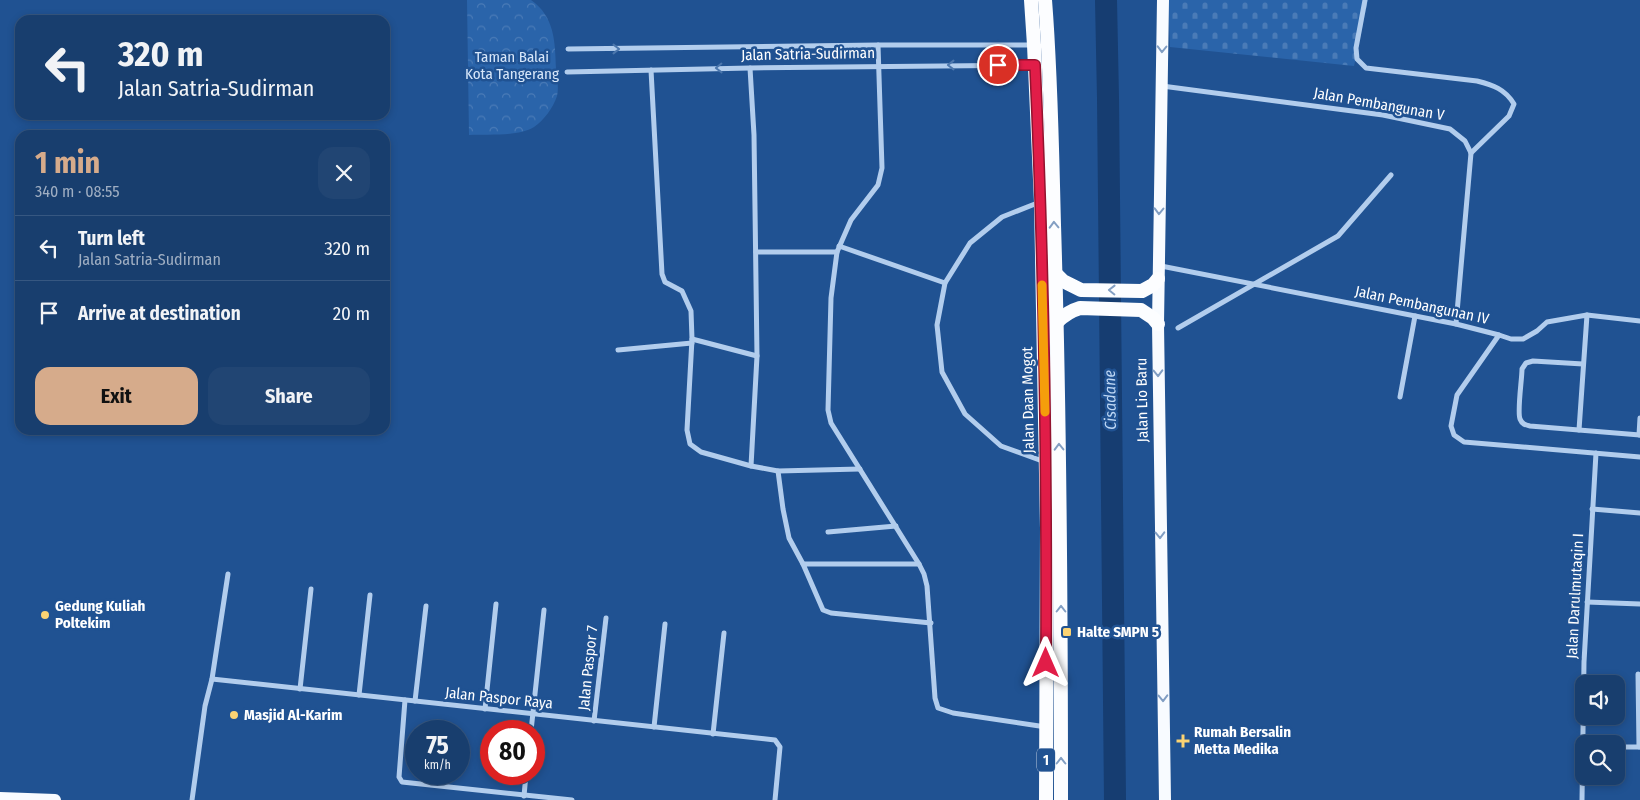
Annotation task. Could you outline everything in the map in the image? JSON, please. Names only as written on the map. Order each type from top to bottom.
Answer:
[{"type":"highway","name":"Jalan Daan Mogot","points":[[1031,0],[1041,45]]},
{"type":"highway","name":"Jalan Daan Mogot","points":[[1045,0],[1041,45],[1056,274],[1060,492],[1062,800]]},
{"type":"highway","name":"Jalan Daan Mogot","points":[[1042,64],[1041,202],[1047,528],[1046,800]]},
{"type":"highway","points":[[1056,274],[1063,281],[1081,290],[1142,291],[1153,285],[1158,272]]},
{"type":"highway","points":[[1057,322],[1071,310],[1080,308],[1141,310],[1154,318],[1158,324]]},
{"type":"main road","name":"Jalan Lio Baru","points":[[1163,0],[1158,324],[1165,800]]},
{"type":"main road","points":[[0,798],[56,800]]},
{"type":"street","points":[[1365,0],[1356,48],[1357,59],[1366,68],[1477,81],[1495,86],[1508,95],[1514,104],[1509,116],[1471,153],[1456,324]]},
{"type":"street","points":[[878,45],[882,168],[878,185],[851,220],[838,249],[831,298],[828,410],[831,423],[924,574],[931,623],[935,698],[938,708],[944,711],[1046,724]]},
{"type":"street","name":"Jalan Satria-Sudirman","points":[[568,49],[1041,45]]},
{"type":"street","name":"Jalan Satria-Sudirman","points":[[567,72],[1042,64]]},
{"type":"street","points":[[750,68],[754,135],[757,356],[751,466]]},
{"type":"street","points":[[650,70],[662,274],[665,282],[682,291],[692,311],[687,430],[690,444],[701,452],[751,466],[778,471],[860,469]]},
{"type":"street","name":"Jalan Pembangunan V","points":[[1162,86],[1383,114],[1450,129],[1465,141],[1471,153]]},
{"type":"street","points":[[1178,328],[1338,236],[1391,175]]},
{"type":"street","points":[[1041,202],[1002,217],[970,243],[945,283],[936,325],[942,372],[965,414],[1001,446],[1045,462]]},
{"type":"street","points":[[756,252],[838,249],[945,283]]},
{"type":"street","name":"Jalan Pembangunan IV","points":[[1158,272],[1255,284],[1456,324],[1499,335],[1457,394],[1451,426],[1454,435],[1464,442],[1640,457]]},
{"type":"street","points":[[1579,430],[1587,315]]},
{"type":"street","points":[[1499,335],[1511,339],[1523,339],[1537,331],[1547,322],[1587,315],[1640,321]]},
{"type":"street","points":[[1400,397],[1415,316]]},
{"type":"street","points":[[618,350],[692,341],[757,356]]},
{"type":"street","points":[[1583,364],[1530,361],[1526,363],[1523,367],[1519,416],[1524,424],[1640,435],[1640,418]]},
{"type":"street","name":"Jalan Darulmutaqin I","points":[[1583,735],[1584,662],[1596,454]]},
{"type":"street","points":[[778,471],[789,538],[803,564],[823,610],[831,613],[931,623]]},
{"type":"street","points":[[1592,509],[1640,512]]},
{"type":"street","points":[[828,532],[896,526]]},
{"type":"street","points":[[803,564],[919,564]]},
{"type":"street","points":[[192,800],[205,706],[212,679],[228,574]]},
{"type":"street","points":[[300,689],[311,589]]},
{"type":"street","points":[[359,695],[370,595]]},
{"type":"street","points":[[1587,602],[1640,604]]},
{"type":"street","points":[[485,709],[496,604]]},
{"type":"street","points":[[416,701],[426,606]]},
{"type":"street","points":[[532,720],[544,610]]},
{"type":"street","name":"Jalan Paspor 7","points":[[594,721],[606,618]]},
{"type":"street","points":[[654,727],[665,624]]},
{"type":"street","points":[[713,734],[724,633]]},
{"type":"street","points":[[1625,746],[1640,747],[1638,674]]},
{"type":"street","name":"Jalan Paspor Raya","points":[[212,679],[775,740],[780,747],[775,800]]},
{"type":"street","points":[[404,700],[400,781],[572,800]]},
{"type":"street","points":[[524,796],[525,785]]},
{"type":"street","name":"Jalan Darulmutaqin I","points":[[1582,785],[1582,800]]},
{"type":"green space","name":"Taman Balai Kota Tangerang","points":[[467,0],[531,0],[545,14],[554,40],[558,93],[548,113],[534,127],[511,134],[469,135]]},
{"type":"green space","points":[[1168,0],[1368,0],[1354,66],[1170,47]]},
{"type":"waterway","name":"Cisadane","points":[[1106,0],[1115,800]]},
{"type":"slow traffic","points":[[1042,285],[1045,412]]},
{"type":"place","name":"Gedung Kuliah Poltekim","points":[[45,615]]},
{"type":"place","name":"Halte SMPN 5","points":[[1067,632]]},
{"type":"place","name":"Masjid Al-Karim","points":[[234,715]]},
{"type":"place","name":"Rumah Bersalin Metta Medika","points":[[1183,741]]},
{"type":"route","points":[[998,65],[1035,65],[1041,202],[1047,528],[1046,663]]}]
